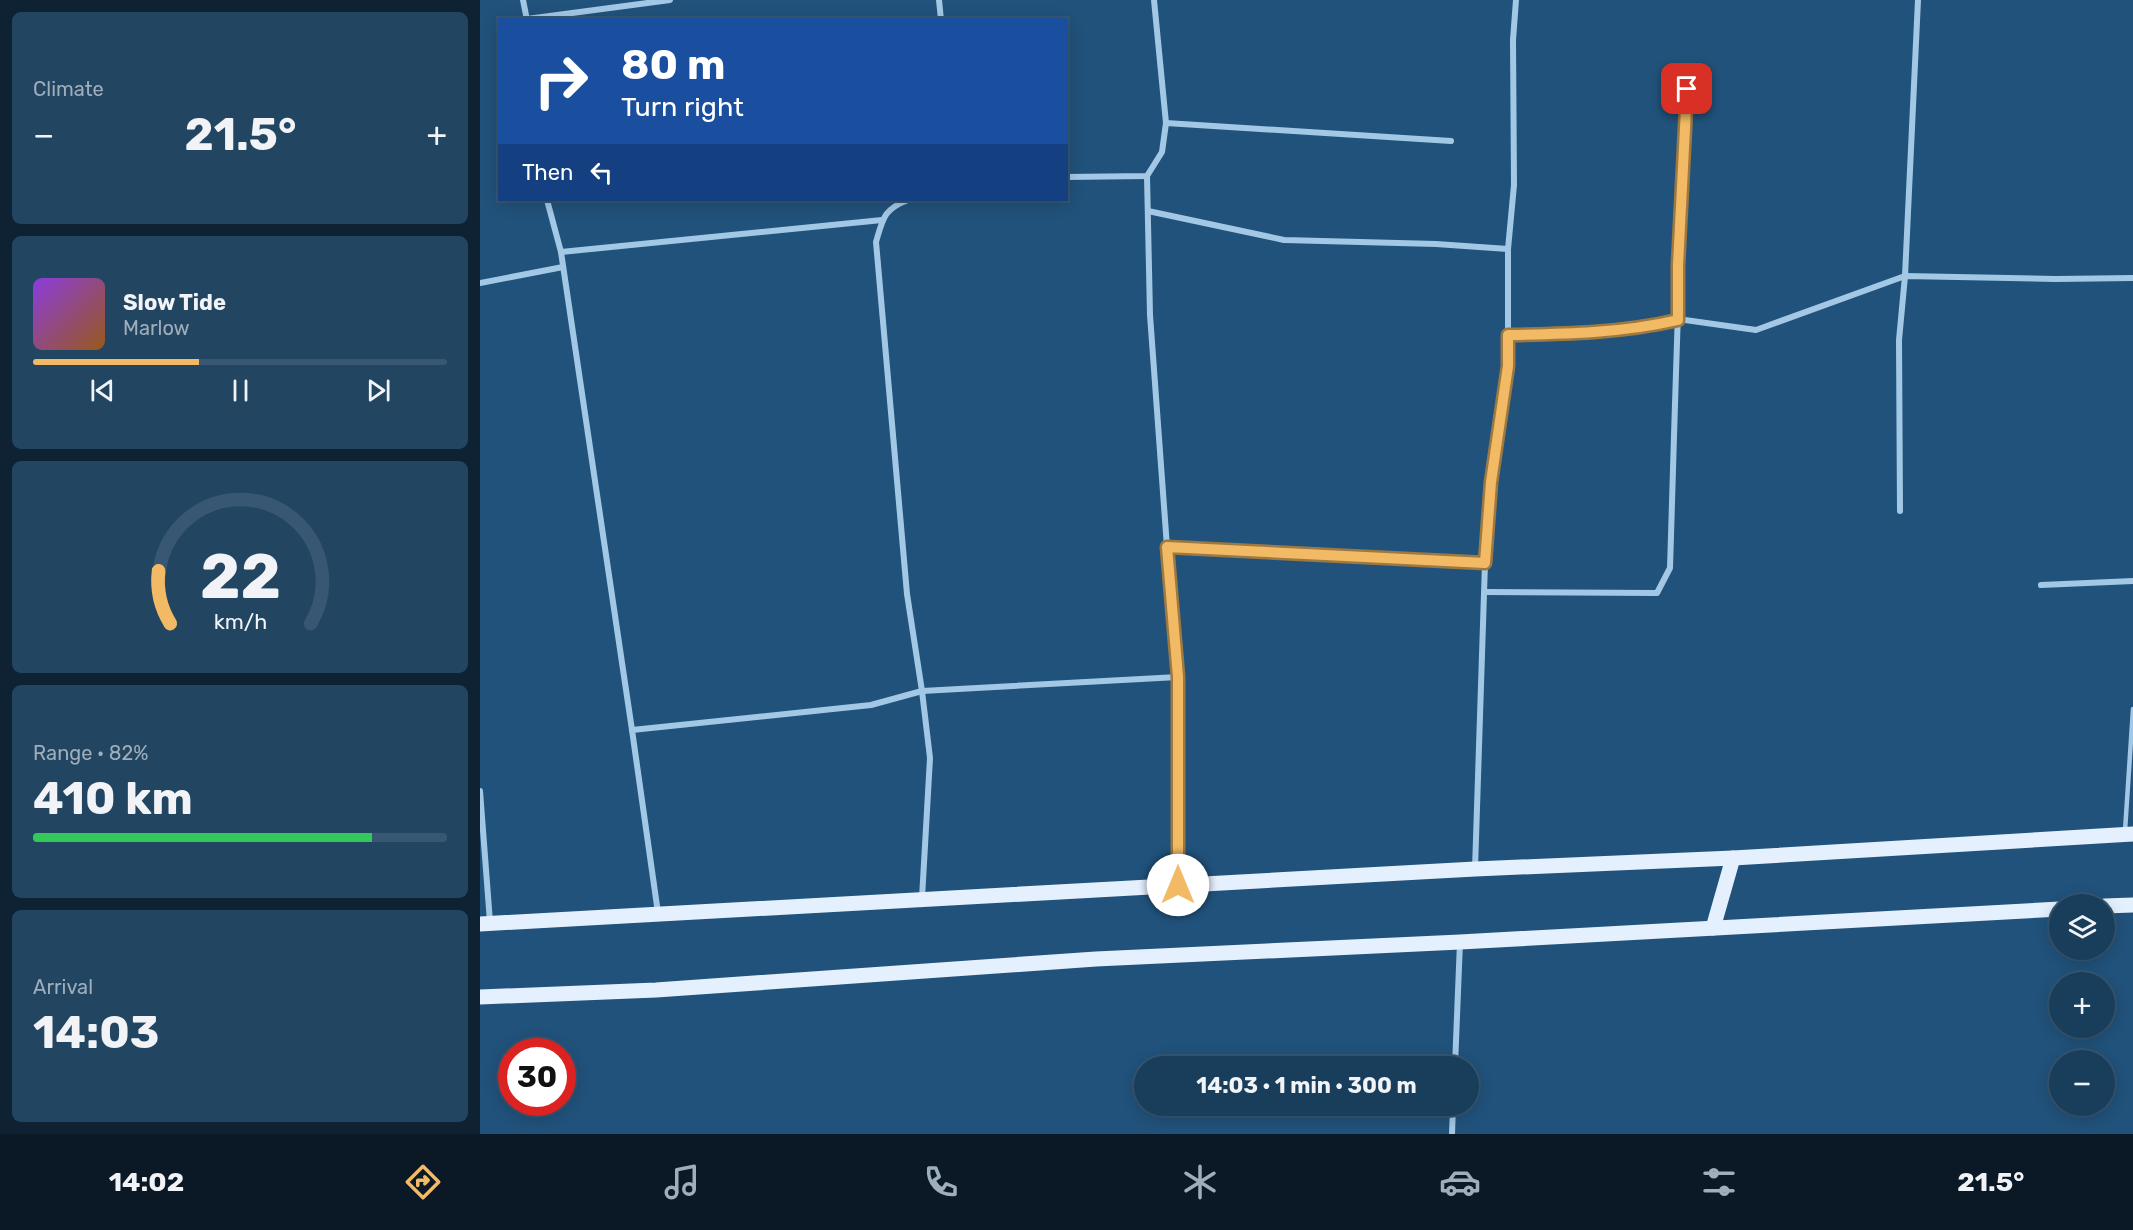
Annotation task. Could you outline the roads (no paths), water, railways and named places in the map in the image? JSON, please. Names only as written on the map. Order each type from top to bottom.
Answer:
[{"type":"main road","points":[[485,923],[1475,869],[1733,858],[2129,834]]},
{"type":"main road","points":[[1713,928],[1733,858]]},
{"type":"main road","points":[[2115,906],[2133,905]]},
{"type":"main road","points":[[480,997],[656,990],[1096,959],[1460,942],[2049,910]]},
{"type":"street","points":[[524,0],[527,18]]},
{"type":"street","points":[[535,18],[670,0]]},
{"type":"street","points":[[939,0],[941,18]]},
{"type":"street","points":[[1154,0],[1166,123],[1162,152],[1147,176],[1150,315],[1178,677],[1178,885]]},
{"type":"street","points":[[1475,869],[1485,563],[1491,482],[1508,366],[1508,249],[1514,185],[1513,40],[1516,0]]},
{"type":"street","points":[[1900,511],[1899,340],[1905,276],[1918,0]]},
{"type":"street","points":[[1485,592],[1657,593],[1670,568],[1678,265],[1687,89]]},
{"type":"street","points":[[1166,123],[1451,141]]},
{"type":"street","points":[[1068,177],[1147,176]]},
{"type":"street","points":[[547,201],[561,252],[658,913]]},
{"type":"street","points":[[906,201],[893,206],[882,220],[876,242],[907,594],[930,758],[922,899]]},
{"type":"street","points":[[1148,211],[1284,240],[1436,244],[1508,249]]},
{"type":"street","points":[[561,252],[882,220]]},
{"type":"street","points":[[480,283],[563,267]]},
{"type":"street","points":[[1508,335],[1611,331],[1678,320],[1756,330],[1905,276],[2133,278]]},
{"type":"street","points":[[1167,547],[1485,563]]},
{"type":"street","points":[[2041,585],[2133,581]]},
{"type":"street","points":[[632,730],[872,705],[922,691],[1178,677]]},
{"type":"street","points":[[480,791],[485,923]]},
{"type":"street","points":[[1455,1056],[1460,942]]},
{"type":"street","points":[[1452,1134],[1453,1116]]},
{"type":"lane","points":[[2129,834],[2133,709]]}]
